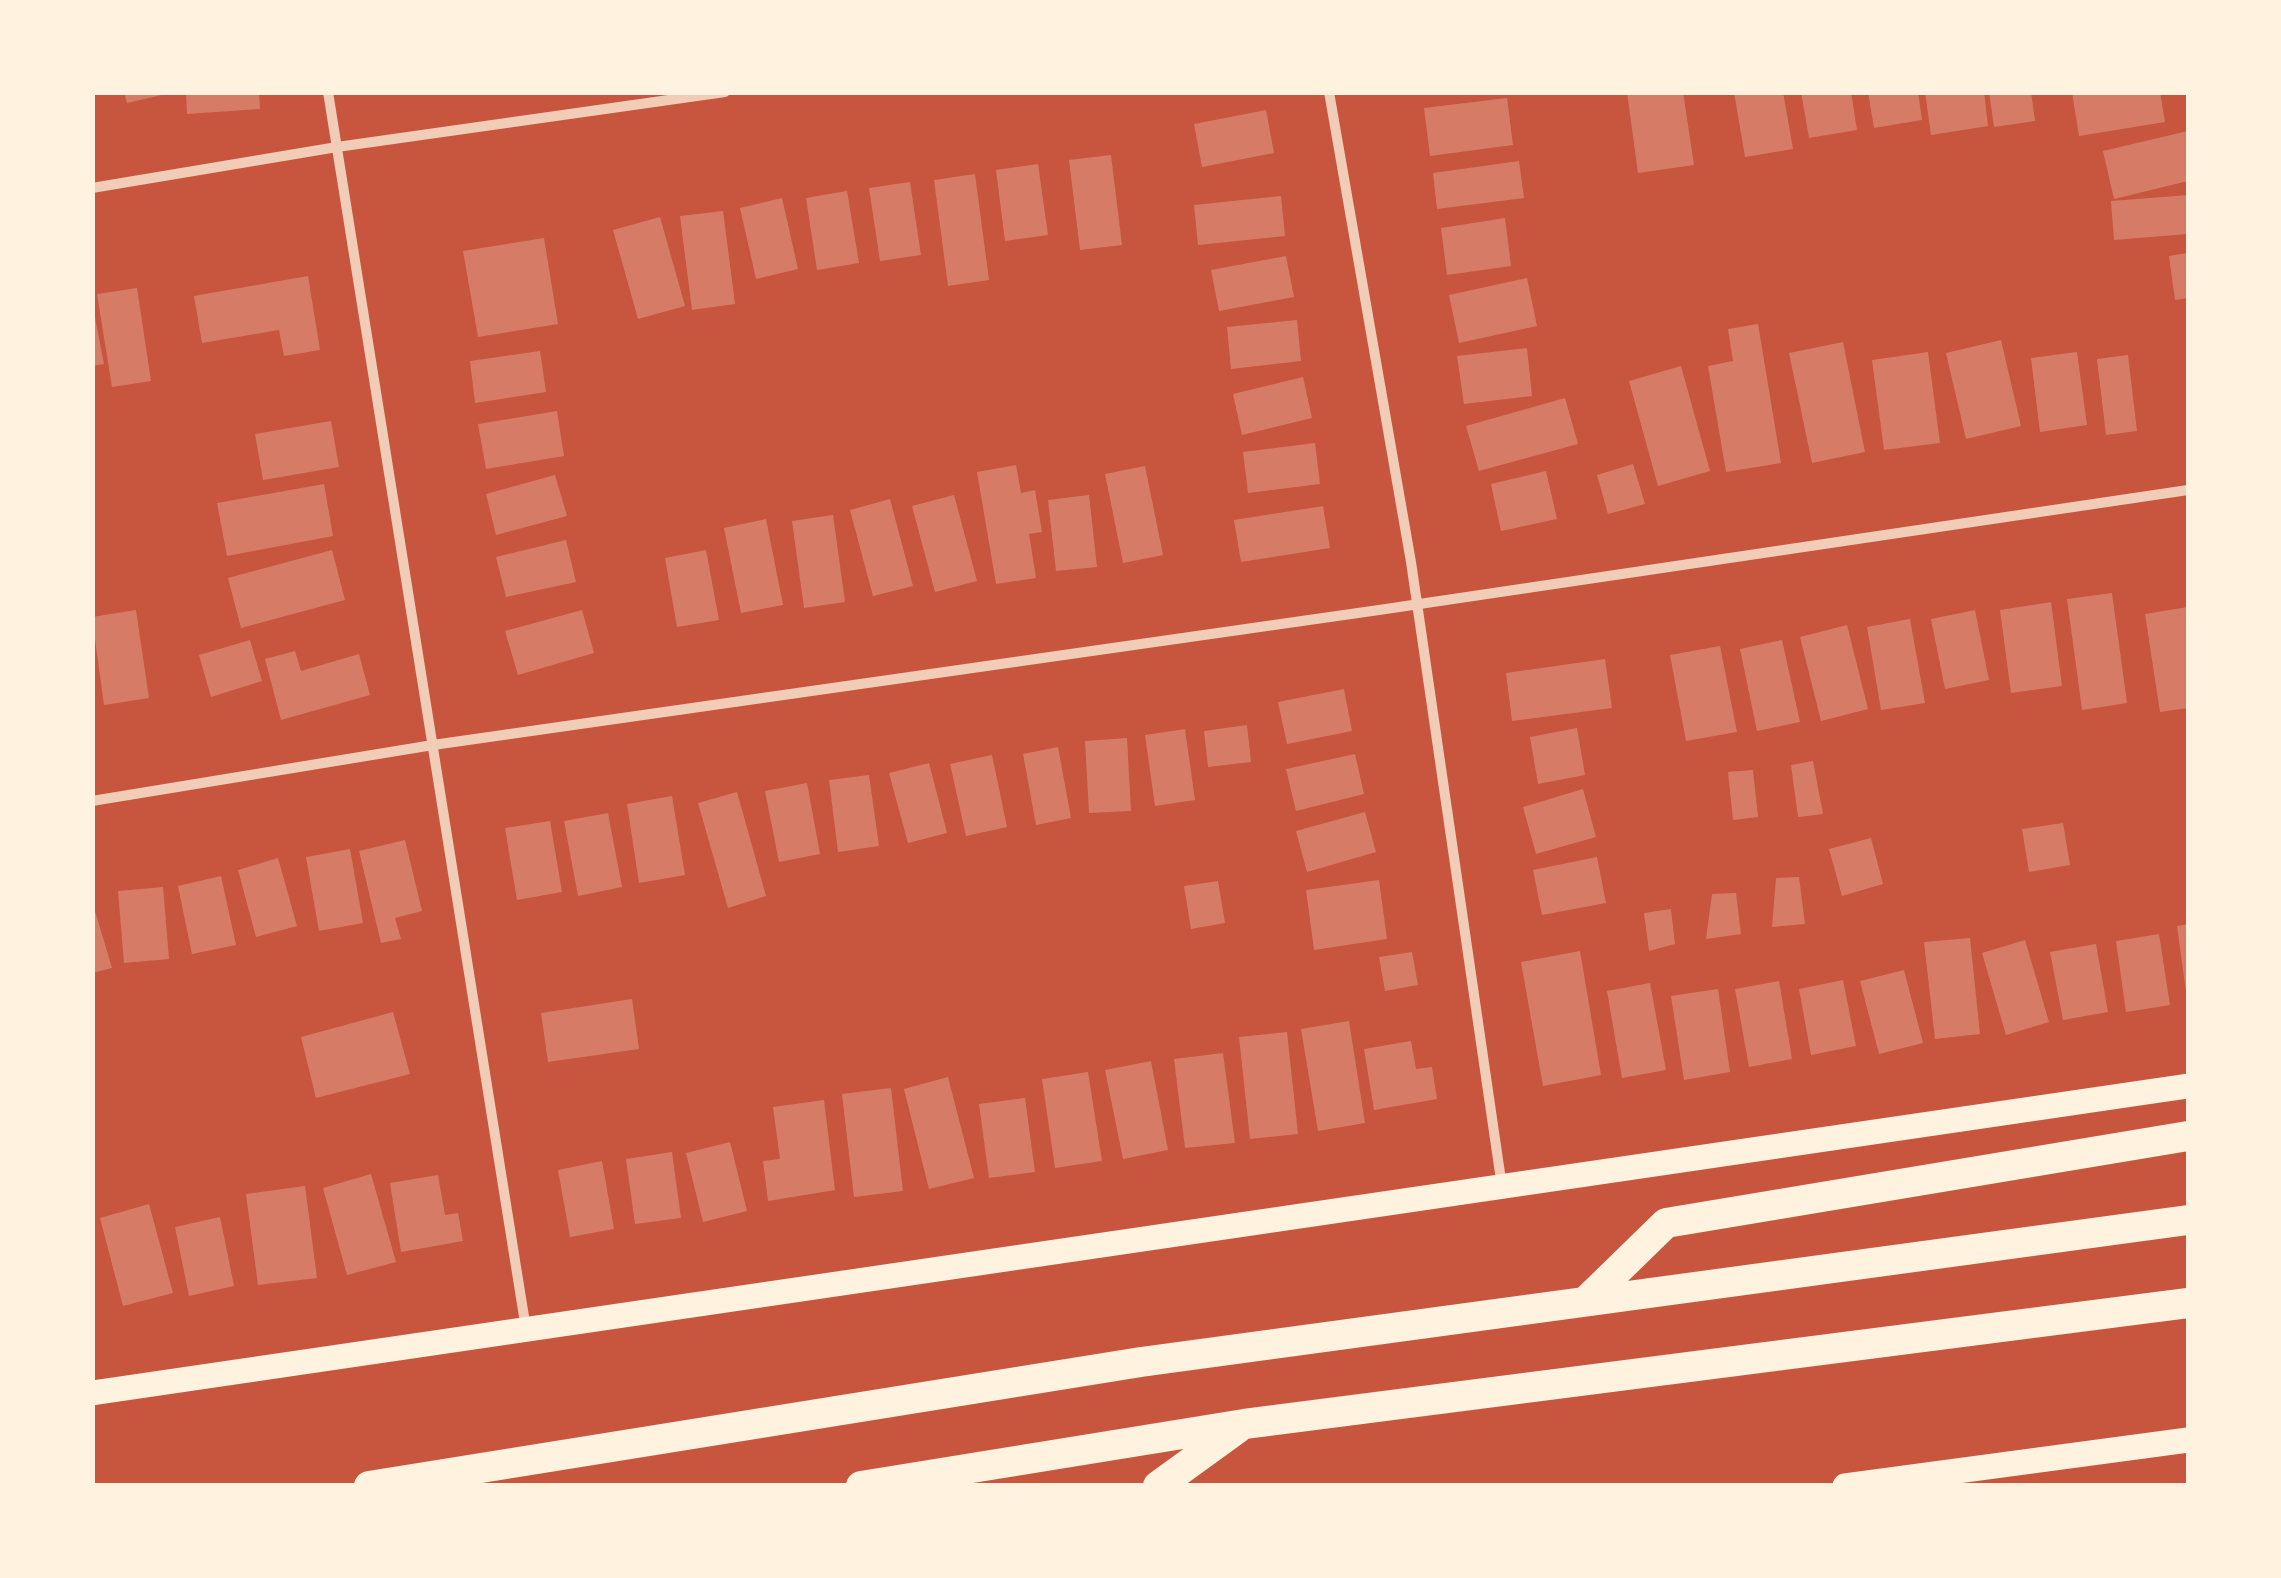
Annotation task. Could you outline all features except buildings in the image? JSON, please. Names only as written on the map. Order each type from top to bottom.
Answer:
[{"type":"highway","points":[[1587,1300],[1666,1223],[2188,1136]]},
{"type":"highway","points":[[369,1486],[1140,1362],[2188,1220]]},
{"type":"highway","points":[[861,1486],[1244,1424],[2188,1302]]},
{"type":"highway","points":[[1158,1486],[1244,1424]]},
{"type":"main road","points":[[92,1392],[2188,1086]]},
{"type":"main road","points":[[1845,1486],[1910,1481],[2188,1440]]},
{"type":"street","points":[[328,92],[526,1330]]},
{"type":"street","points":[[92,188],[337,147],[725,92]]},
{"type":"street","points":[[1328,92],[1416,604],[1502,1188]]},
{"type":"street","points":[[92,802],[433,746],[2188,490]]}]
